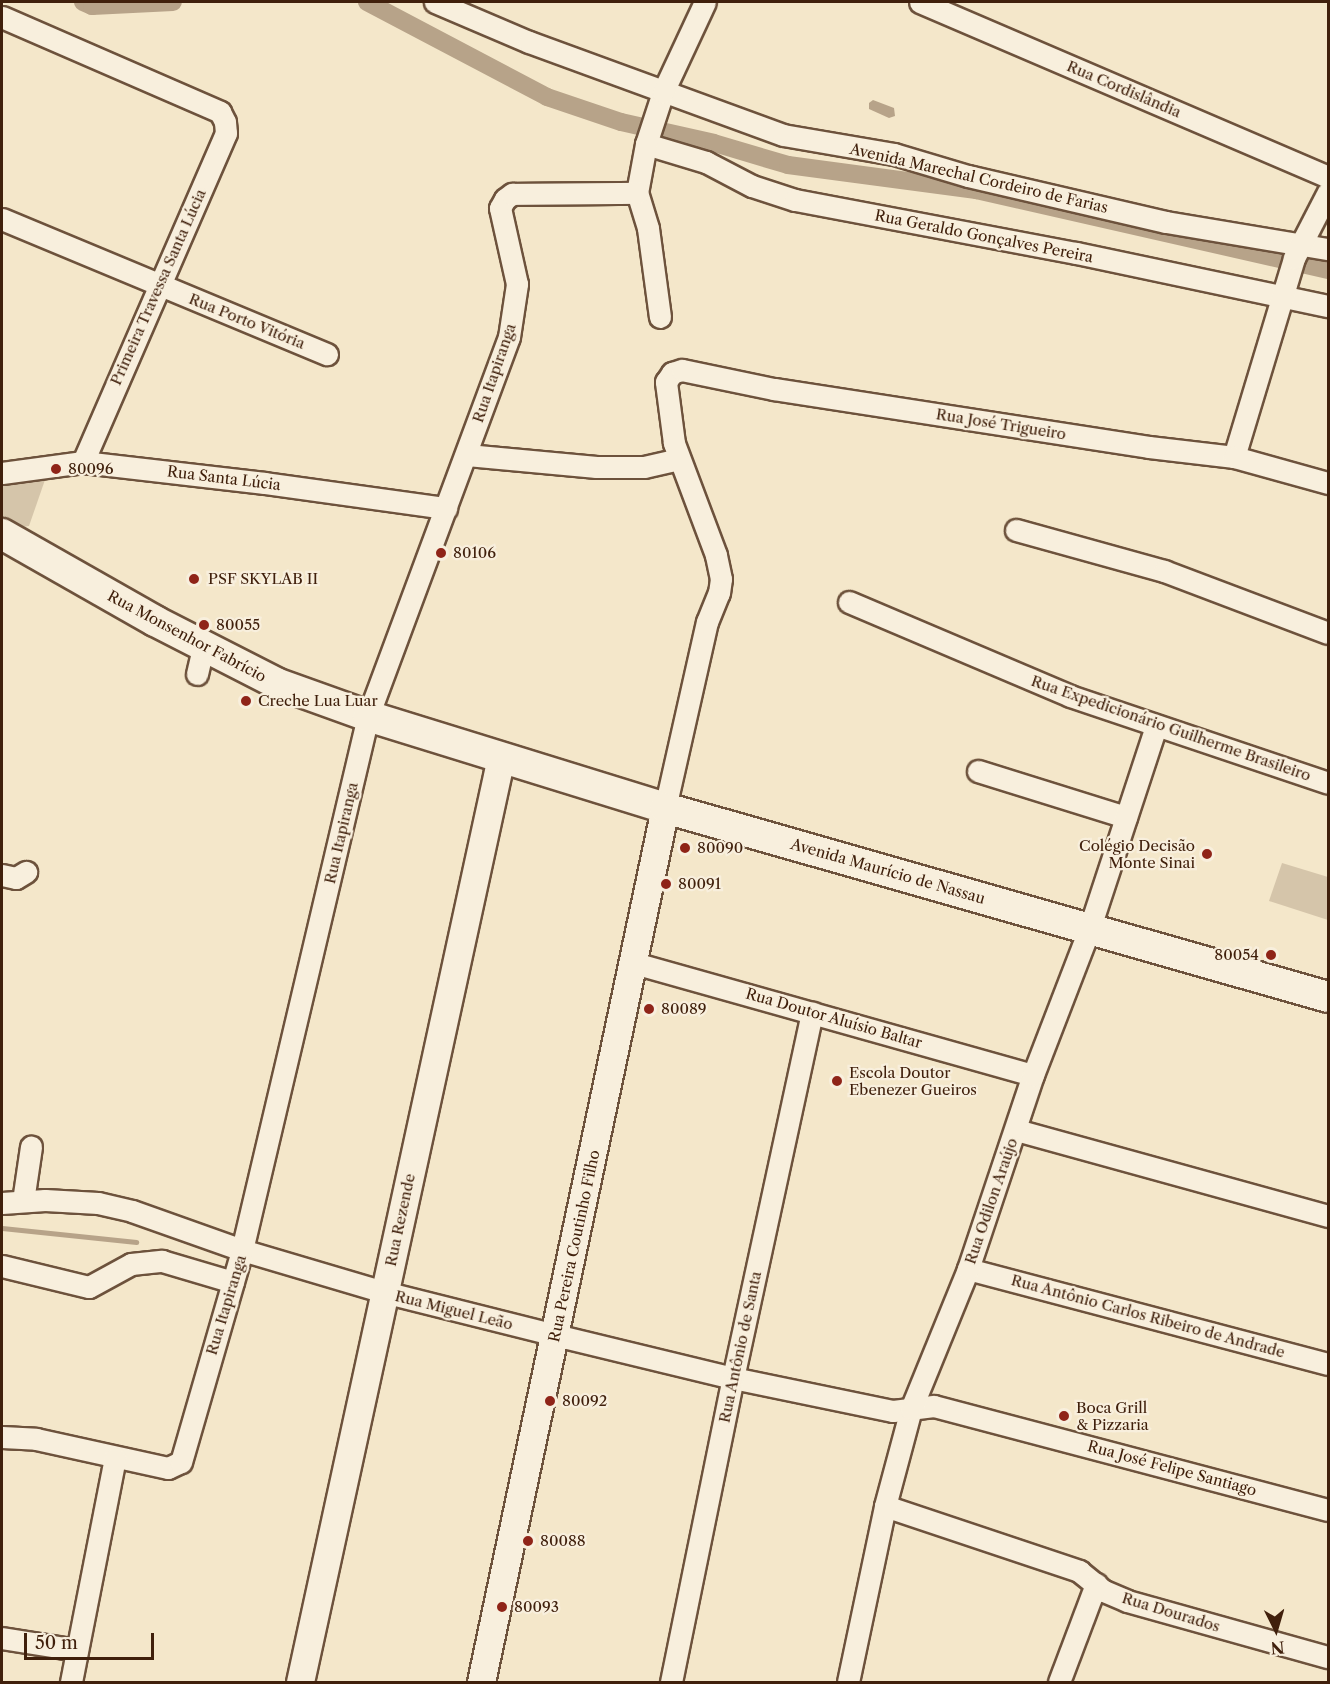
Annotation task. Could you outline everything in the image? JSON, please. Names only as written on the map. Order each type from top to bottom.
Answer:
[{"type":"main road","name":"Rua Monsenhor Fabrício","points":[[2,534],[200,660],[448,741]]},
{"type":"main road","name":"Avenida Maurício de Nassau","points":[[448,741],[665,808],[1090,927],[1329,997]]},
{"type":"street","name":"Avenida Marechal Cordeiro de Farias","points":[[435,2],[662,97],[783,135],[894,154],[968,176],[1298,250],[1329,249]]},
{"type":"street","points":[[660,317],[648,228],[637,193],[647,142],[662,97],[705,2]]},
{"type":"street","name":"Rua Cordislândia","points":[[920,2],[1329,177]]},
{"type":"street","name":"Primeira Travessa Santa Lúcia","points":[[2,17],[220,112],[225,122],[226,134],[82,462]]},
{"type":"street","name":"Rua Geraldo Gonçalves Pereira","points":[[647,142],[706,162],[752,186],[795,201],[1283,291],[1329,306]]},
{"type":"street","points":[[1234,457],[1283,291],[1298,250],[1329,192]]},
{"type":"street","name":"Rua Itapiranga","points":[[115,1458],[168,1468],[176,1467],[181,1461],[242,1250],[368,716],[509,337],[515,309],[516,284],[500,208],[505,198],[512,194],[637,193]]},
{"type":"street","name":"Rua Porto Vitória","points":[[2,219],[327,354]]},
{"type":"street","name":"Rua José Trigueiro","points":[[679,459],[666,382],[672,373],[682,370],[786,391],[1149,447],[1234,457],[1329,483]]},
{"type":"street","points":[[467,455],[596,467],[644,467],[679,459],[716,555],[721,579],[719,593],[707,622],[665,808]]},
{"type":"street","name":"Rua Santa Lúcia","points":[[2,473],[82,462],[265,483],[446,508]]},
{"type":"street","points":[[1016,530],[1164,571],[1329,633]]},
{"type":"street","name":"Rua Expedicionário Guilherme Brasileiro","points":[[849,602],[1070,696],[1329,783]]},
{"type":"street","name":"Rua Odilon Araújo","points":[[848,1683],[885,1506],[911,1409],[968,1269],[1033,1075],[1090,927],[1156,726]]},
{"type":"street","name":"Rua Rezende","points":[[300,1683],[501,757]]},
{"type":"street","points":[[978,771],[1126,817]]},
{"type":"street","name":"Rua Pereira Coutinho Filho","points":[[481,1683],[665,808]]},
{"type":"street","points":[[2,875],[16,878],[26,872]]},
{"type":"street","name":"Rua Doutor Aluísio Baltar","points":[[634,963],[1033,1075]]},
{"type":"street","name":"Rua Antônio de Santa","points":[[670,1683],[812,1012]]},
{"type":"street","points":[[1016,1130],[1329,1216]]},
{"type":"street","points":[[23,1201],[31,1147]]},
{"type":"street","name":"Rua Miguel Leão","points":[[2,1203],[23,1201],[98,1203],[132,1211],[242,1250],[384,1292],[733,1378],[893,1411],[911,1409]]},
{"type":"street","points":[[2,1266],[89,1287],[131,1264],[162,1261],[233,1282]]},
{"type":"street","name":"Rua Antônio Carlos Ribeiro de Andrade","points":[[968,1269],[1329,1364]]},
{"type":"street","name":"Rua José Felipe Santiago","points":[[911,1409],[934,1406],[1329,1510]]},
{"type":"street","points":[[2,1437],[36,1439],[115,1458],[71,1683]]},
{"type":"street","name":"Rua Dourados","points":[[885,1506],[1079,1571],[1096,1584],[1127,1601],[1329,1657]]},
{"type":"street","points":[[1059,1683],[1096,1584]]},
{"type":"street","points":[[2,1638],[77,1650]]},
{"type":"shaded area","points":[[873,100],[894,108],[895,116],[889,118],[869,109],[869,103]]},
{"type":"shaded area","points":[[46,477],[29,526],[22,527],[2,516],[2,478]]},
{"type":"shaded area","points":[[1282,863],[1328,877],[1328,920],[1269,901]]},
{"type":"waterway","points":[[83,2],[92,6],[173,2]]},
{"type":"waterway","points":[[367,2],[547,97],[621,122],[714,143],[788,165],[976,190],[1328,270]]},
{"type":"waterway","points":[[2,1228],[136,1242]]},
{"type":"place","name":"80096","points":[[56,469]]},
{"type":"place","name":"80106","points":[[441,553]]},
{"type":"place","name":"PSF SKYLAB II","points":[[194,579]]},
{"type":"place","name":"80055","points":[[204,625]]},
{"type":"place","name":"Creche Lua Luar","points":[[246,701]]},
{"type":"place","name":"80090","points":[[685,848]]},
{"type":"place","name":"Colégio Decisão Monte Sinai","points":[[1207,854]]},
{"type":"place","name":"80091","points":[[666,884]]},
{"type":"place","name":"80054","points":[[1271,955]]},
{"type":"place","name":"80089","points":[[649,1009]]},
{"type":"place","name":"Escola Doutor Ebenezer Gueiros","points":[[837,1081]]},
{"type":"place","name":"80092","points":[[550,1401]]},
{"type":"place","name":"Boca Grill & Pizzaria","points":[[1064,1416]]},
{"type":"place","name":"80088","points":[[528,1541]]},
{"type":"place","name":"80093","points":[[502,1607]]}]
